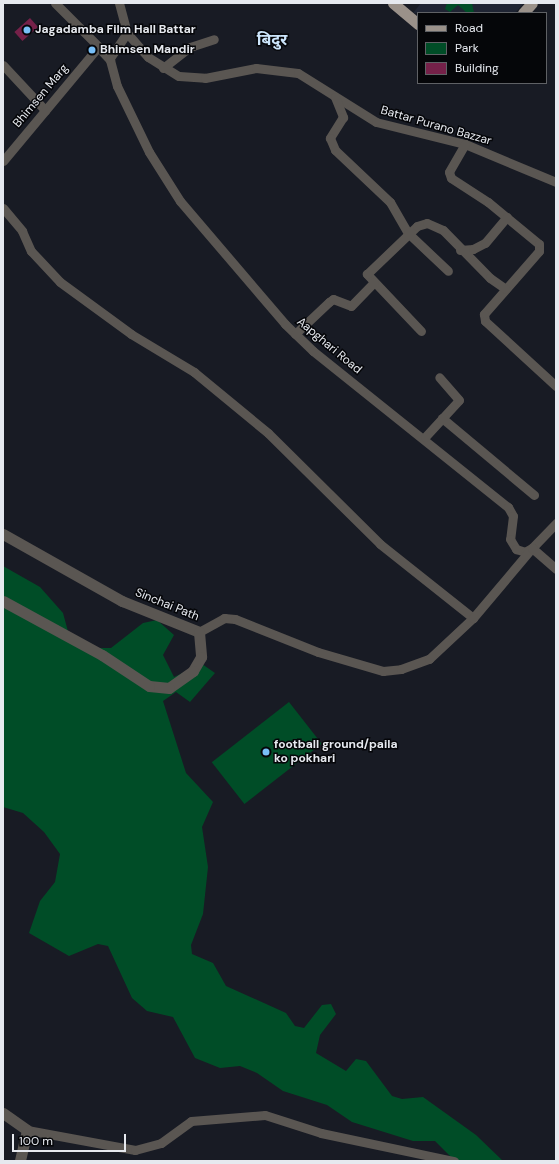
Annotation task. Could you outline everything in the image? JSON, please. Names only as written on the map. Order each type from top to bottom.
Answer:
[{"type":"main road","points":[[393,3],[417,23]]},
{"type":"main road","points":[[524,12],[532,3]]},
{"type":"street","points":[[55,3],[110,58],[127,33],[119,3]]},
{"type":"street","name":"Battar Purano Bazzar","points":[[127,33],[163,68],[190,80],[256,68],[282,69],[298,73],[376,122],[465,144],[556,182]]},
{"type":"street","points":[[163,68],[190,47],[214,39]]},
{"type":"street","name":"Bhimsen Marg","points":[[3,161],[98,47]]},
{"type":"street","name":"Aapghari Road","points":[[98,47],[110,60],[117,86],[149,152],[180,201],[295,334],[508,506],[513,516],[510,539],[516,549],[525,552],[532,548]]},
{"type":"street","points":[[3,65],[45,110]]},
{"type":"street","points":[[335,97],[343,117],[330,138],[331,145],[390,202],[408,234],[448,271]]},
{"type":"street","points":[[465,144],[449,176],[507,216],[539,244],[539,251],[484,314],[485,321],[556,386]]},
{"type":"street","points":[[3,208],[22,231],[31,251],[60,282],[131,334],[194,372],[268,433],[380,544],[473,618]]},
{"type":"street","points":[[460,250],[472,249],[485,243],[507,216]]},
{"type":"street","points":[[421,331],[367,274],[417,226],[435,225],[460,250],[506,289]]},
{"type":"street","points":[[295,334],[333,299],[351,306],[374,282]]},
{"type":"street","points":[[425,438],[460,400],[438,377]]},
{"type":"street","points":[[442,418],[534,495]]},
{"type":"street","points":[[199,632],[224,618],[235,619],[299,646],[383,671],[401,670],[429,660],[473,618],[532,548],[556,523]]},
{"type":"street","name":"Sinchai Path","points":[[3,534],[122,601],[199,632],[201,657],[192,672],[162,689],[148,686],[102,655],[3,601]]},
{"type":"street","points":[[532,548],[556,569]]},
{"type":"street","points":[[3,1113],[27,1130],[135,1150],[161,1143],[191,1121],[265,1115],[321,1133],[454,1161]]},
{"type":"street","points":[[20,1161],[27,1130]]},
{"type":"street","points":[[408,1151],[415,1161]]},
{"type":"shaded area","points":[[421,3],[524,3],[516,12],[413,13]]},
{"type":"green space","points":[[447,3],[472,3],[474,12],[466,12],[458,5],[450,12],[445,9]]},
{"type":"green space","points":[[3,566],[40,587],[63,613],[69,635],[91,648],[111,648],[143,623],[157,620],[174,635],[163,655],[174,677],[202,664],[215,673],[190,702],[176,692],[163,701],[186,773],[213,802],[202,827],[208,867],[203,914],[191,945],[192,954],[213,963],[226,986],[286,1013],[295,1026],[304,1028],[322,1005],[331,1004],[336,1014],[320,1035],[316,1053],[346,1071],[356,1059],[366,1061],[392,1096],[402,1099],[423,1097],[476,1135],[503,1161],[455,1161],[435,1141],[413,1141],[352,1122],[327,1105],[283,1091],[257,1073],[240,1066],[220,1068],[195,1058],[173,1017],[147,1011],[132,998],[108,946],[98,944],[69,956],[29,933],[40,901],[55,882],[60,854],[44,832],[23,813],[3,807]]},
{"type":"green space","name":"football ground/paila ko pokhari","points":[[289,702],[322,744],[244,804],[212,762]]},
{"type":"building","name":"Jagadamba Film Hall Battar","points":[[30,18],[38,27],[22,41],[14,32]]},
{"type":"place","name":"Jagadamba Film Hall Battar","points":[[27,30]]},
{"type":"place","name":"Bhimsen Mandir","points":[[92,50]]},
{"type":"place","name":"football ground/paila ko pokhari","points":[[266,752]]},
{"type":"district","name":"बिदुर","points":[[272,40]]}]
